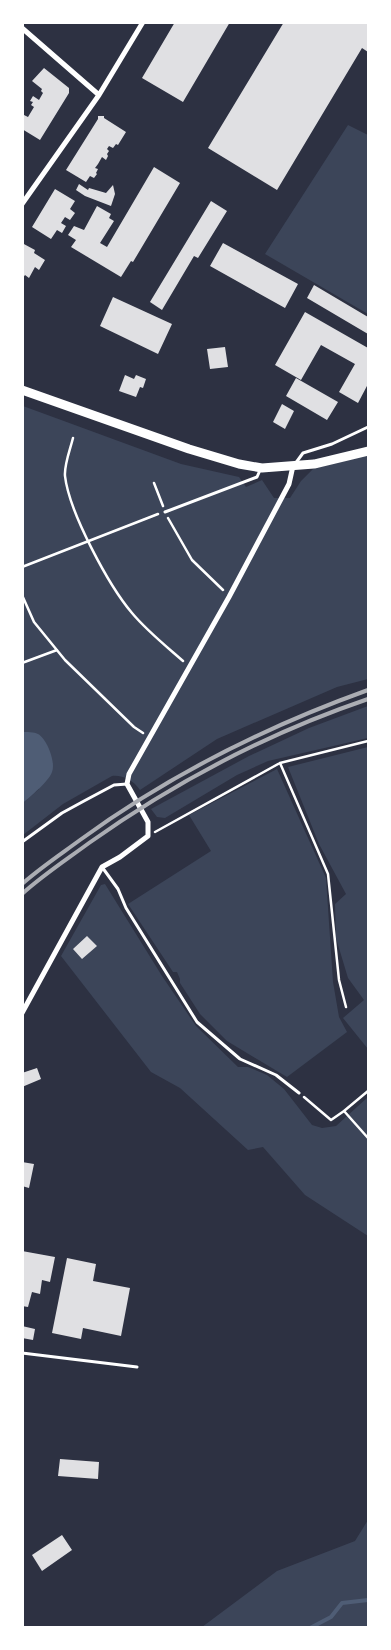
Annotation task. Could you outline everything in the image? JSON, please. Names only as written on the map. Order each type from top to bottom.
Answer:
[{"type":"street","points":[[22,204],[99,95],[142,22]]},
{"type":"street","points":[[22,28],[99,95]]},
{"type":"street","points":[[22,390],[189,449],[238,464],[262,468],[314,464],[368,451]]},
{"type":"street","points":[[22,1013],[102,867],[120,857],[148,836],[148,822],[127,784],[129,774],[229,597],[289,484],[293,466]]},
{"type":"lane","points":[[293,466],[303,452],[332,444],[368,427]]},
{"type":"lane","points":[[165,512],[229,486],[257,477],[262,468]]},
{"type":"lane","points":[[22,842],[62,813],[114,785],[127,784]]},
{"type":"lane","points":[[102,867],[118,890],[126,908],[197,1022],[240,1059],[276,1076],[299,1093]]},
{"type":"lane","points":[[22,1353],[137,1367]]},
{"type":"path","points":[[73,438],[65,474],[71,505],[89,541],[112,584],[132,613],[189,667]]},
{"type":"path","points":[[154,484],[174,530],[192,560],[229,597]]},
{"type":"path","points":[[22,567],[165,512]]},
{"type":"path","points":[[22,594],[34,622],[56,650],[134,727],[150,737]]},
{"type":"path","points":[[22,663],[56,650]]},
{"type":"path","points":[[148,836],[280,763],[368,741]]},
{"type":"path","points":[[280,763],[328,874],[339,980],[346,1007]]},
{"type":"path","points":[[299,1093],[331,1120],[368,1091]]},
{"type":"path","points":[[344,1111],[368,1138]]},
{"type":"shaded area","points":[[348,125],[368,135],[368,314],[265,254]]},
{"type":"shaded area","points":[[23,406],[181,464],[239,477],[246,487],[262,480],[274,498],[290,498],[301,481],[313,469],[368,455],[368,679],[337,687],[217,739],[140,790],[128,779],[112,776],[63,804],[23,835],[23,803],[39,789],[38,734],[23,732]]},
{"type":"shaded area","points":[[368,706],[368,738],[268,761],[237,775],[165,818],[157,817],[151,809],[249,756],[309,728]]},
{"type":"shaded area","points":[[22,732],[38,734],[45,741],[53,763],[52,772],[47,780],[23,803]]},
{"type":"shaded area","points":[[368,747],[368,1049],[343,1018],[364,1000],[348,978],[336,938],[335,904],[346,894],[319,844],[288,767]]},
{"type":"shaded area","points":[[277,769],[326,878],[333,982],[339,1017],[347,1032],[287,1077],[227,1041],[200,1014],[180,983],[177,972],[173,972],[128,904],[211,851],[189,815]]},
{"type":"shaded area","points":[[105,884],[162,976],[196,1026],[238,1067],[248,1067],[267,1075],[284,1089],[312,1125],[322,1128],[336,1126],[368,1097],[368,1236],[305,1195],[263,1147],[248,1150],[180,1088],[151,1072],[61,956],[101,885]]},
{"type":"shaded area","points":[[368,1520],[368,1627],[202,1627],[277,1571],[355,1541]]},
{"type":"building","points":[[175,22],[230,22],[183,102],[142,78]]},
{"type":"building","points":[[284,22],[368,22],[368,52],[362,48],[277,190],[208,148]]},
{"type":"building","points":[[44,68],[69,88],[69,93],[40,140],[22,129],[22,114],[28,117],[34,107],[31,105],[33,102],[30,101],[33,96],[39,100],[43,93],[42,89],[32,81]]},
{"type":"building","points":[[98,116],[104,116],[104,118],[126,132],[118,145],[116,144],[113,148],[109,146],[106,160],[102,157],[95,168],[98,169],[97,174],[94,178],[90,176],[86,182],[66,170],[98,119]]},
{"type":"building","points":[[154,167],[180,183],[133,262],[131,261],[121,277],[71,247],[76,240],[68,235],[74,226],[84,230],[97,206],[111,214],[109,218],[114,221],[100,243],[107,247]]},
{"type":"building","points":[[79,184],[88,190],[89,188],[106,193],[113,185],[115,194],[111,206],[85,196],[76,190]]},
{"type":"building","points":[[55,189],[75,201],[70,209],[75,213],[70,220],[65,217],[61,223],[66,226],[62,233],[57,230],[51,239],[32,227]]},
{"type":"building","points":[[211,201],[227,211],[198,258],[194,256],[162,310],[150,302]]},
{"type":"building","points":[[22,243],[35,250],[34,253],[45,260],[39,270],[35,267],[29,278],[25,275],[22,279]]},
{"type":"building","points":[[223,243],[298,284],[285,308],[210,266]]},
{"type":"building","points":[[314,285],[368,317],[368,334],[307,298]]},
{"type":"building","points":[[113,297],[172,324],[158,354],[100,326]]},
{"type":"building","points":[[305,312],[368,348],[368,384],[358,403],[339,392],[355,364],[321,345],[301,380],[275,365]]},
{"type":"building","points":[[225,347],[228,367],[210,369],[207,349]]},
{"type":"building","points":[[125,375],[134,379],[136,375],[146,379],[143,388],[140,387],[136,397],[119,391]]},
{"type":"building","points":[[296,378],[338,402],[327,420],[286,396]]},
{"type":"building","points":[[282,404],[294,411],[285,429],[273,422]]},
{"type":"building","points":[[87,936],[97,946],[82,959],[73,949]]},
{"type":"building","points":[[37,1068],[41,1079],[22,1087],[22,1073]]},
{"type":"building","points":[[22,1162],[34,1164],[29,1188],[22,1186]]},
{"type":"building","points":[[22,1251],[55,1257],[50,1282],[42,1280],[40,1294],[32,1292],[28,1307],[22,1306]]},
{"type":"building","points":[[67,1258],[96,1264],[93,1281],[130,1288],[121,1336],[83,1328],[81,1339],[52,1333]]},
{"type":"building","points":[[22,1326],[35,1329],[33,1340],[22,1338]]},
{"type":"building","points":[[60,1459],[99,1462],[98,1479],[58,1476]]},
{"type":"building","points":[[62,1535],[72,1550],[42,1571],[32,1555]]},
{"type":"waterway","points":[[310,1628],[331,1617],[342,1603],[368,1600]]},
{"type":"railway","points":[[22,884],[114,816],[183,774],[219,754],[292,720],[368,690]]},
{"type":"railway","points":[[22,894],[89,843],[189,780],[258,743],[331,712],[368,699]]}]
